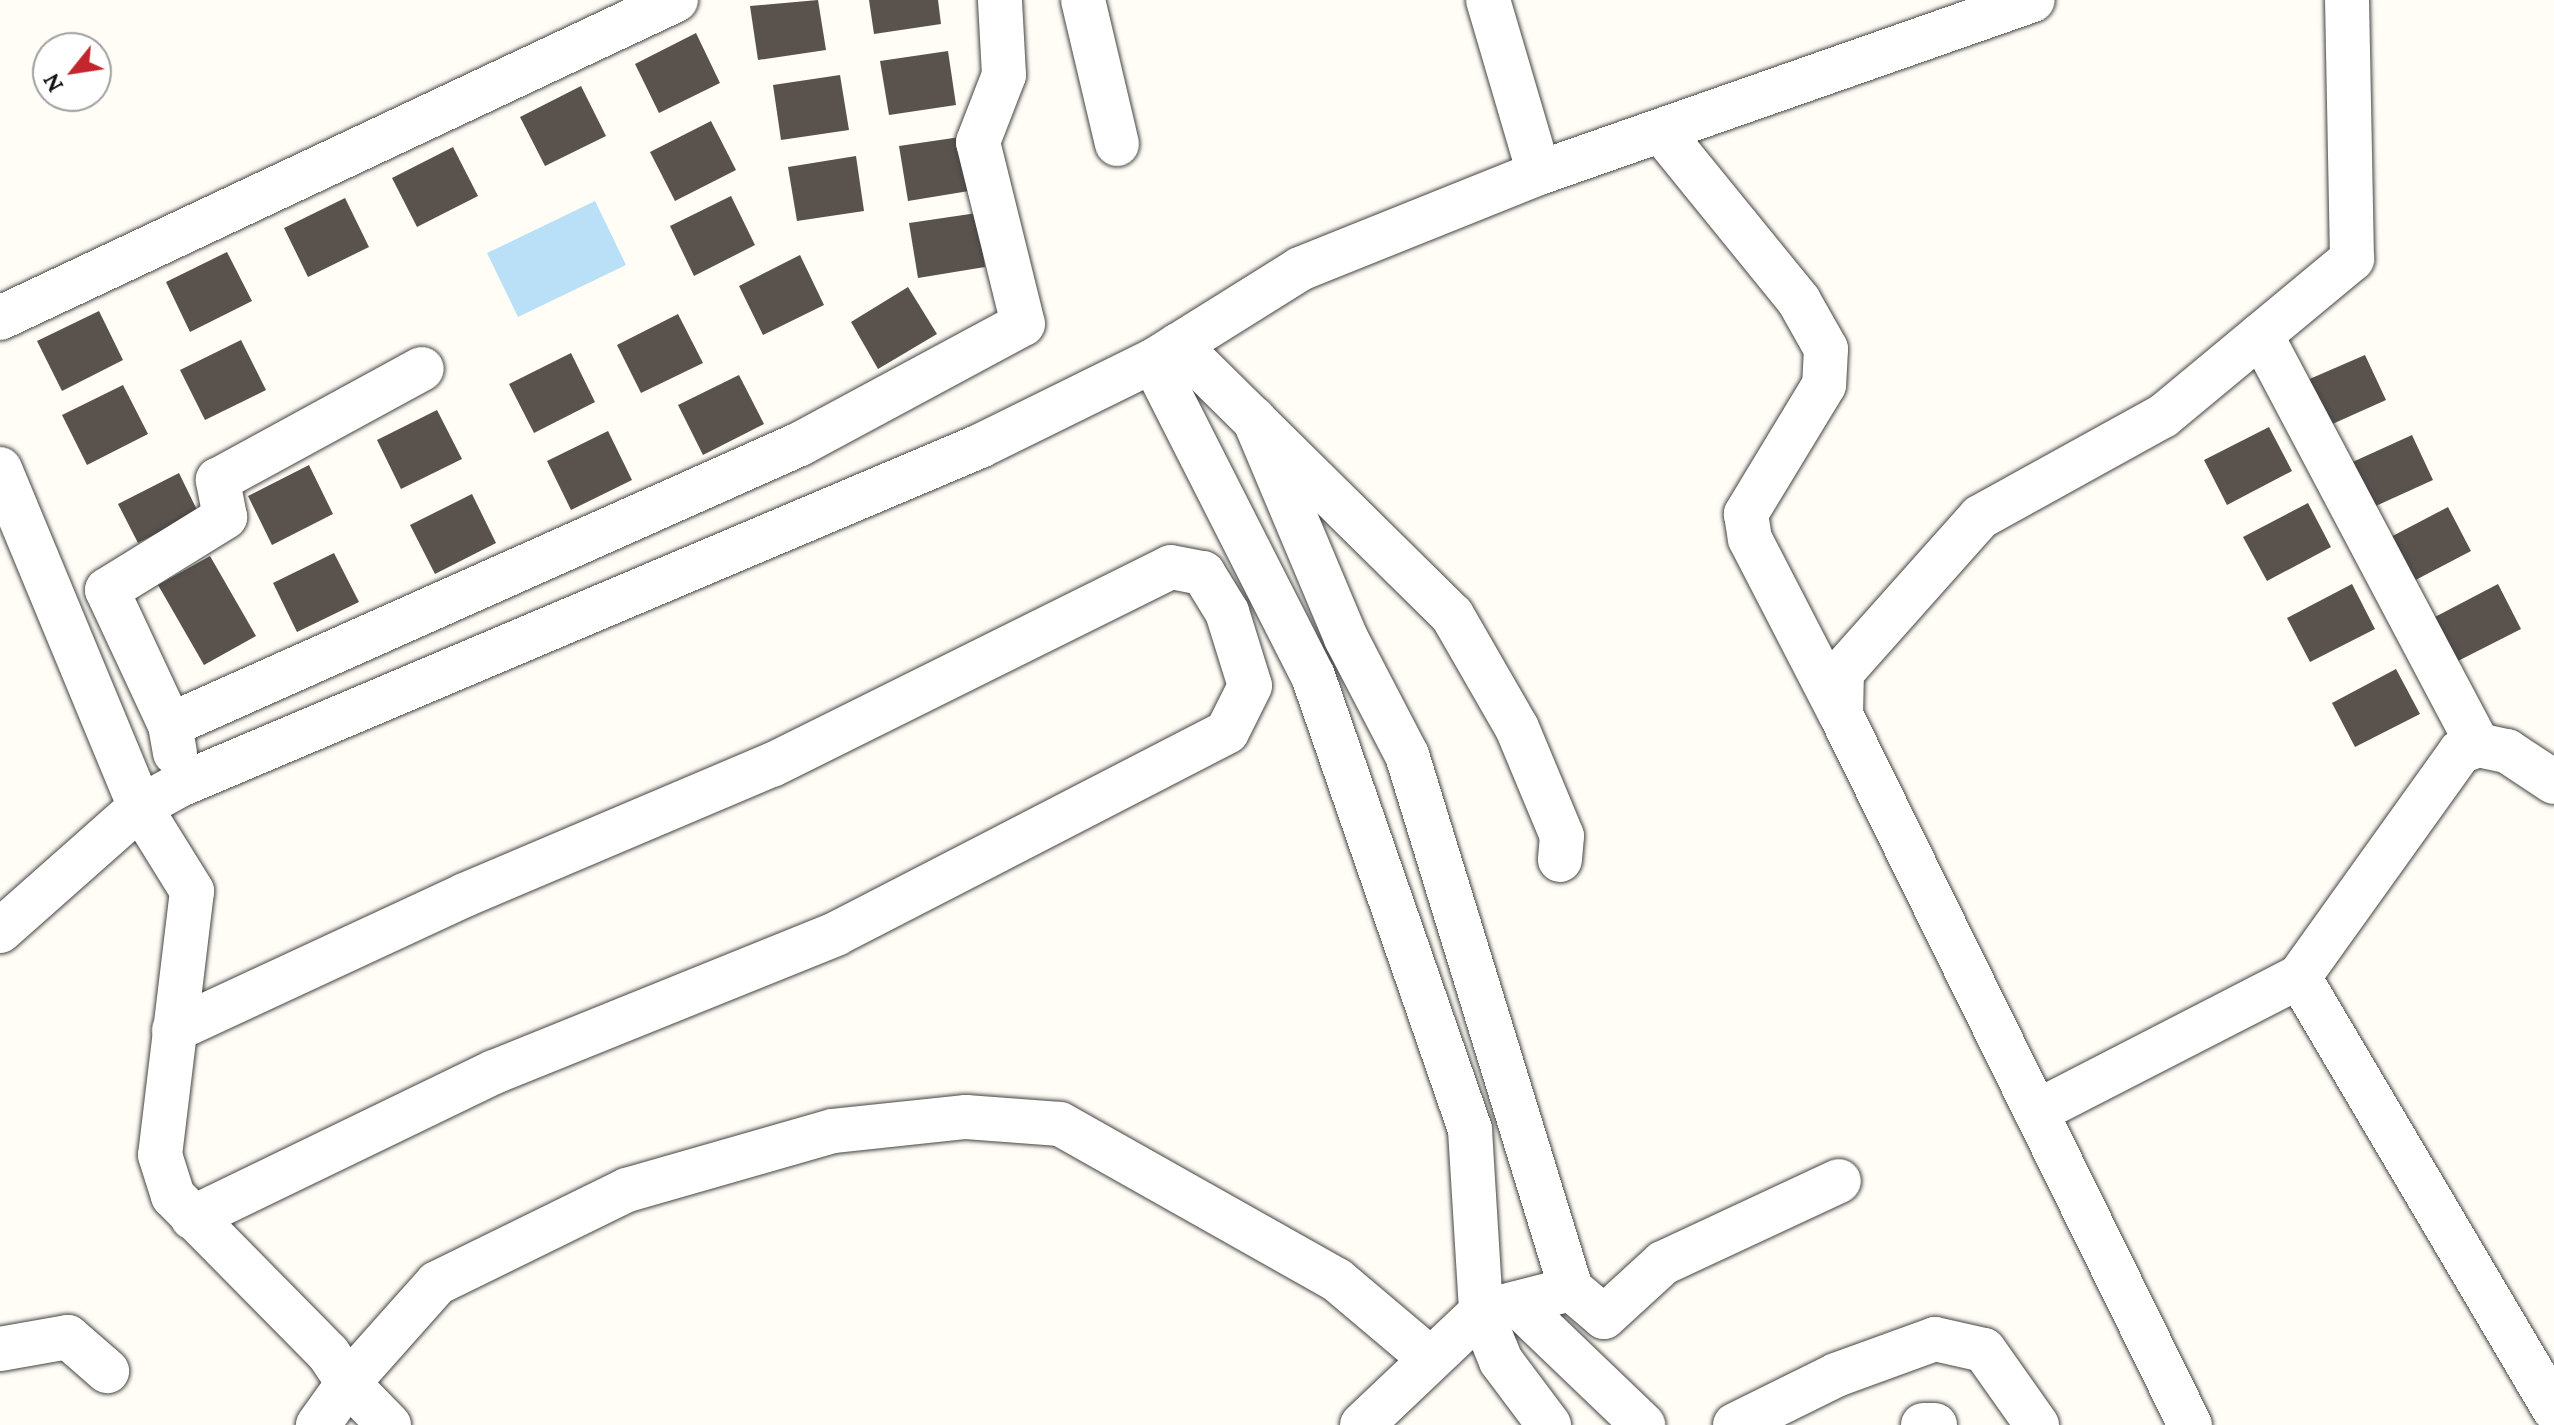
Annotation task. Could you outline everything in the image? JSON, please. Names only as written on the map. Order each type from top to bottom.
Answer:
[{"type":"street","points":[[0,318],[676,0]]},
{"type":"street","points":[[170,725],[800,444],[1023,324],[978,142],[1004,75],[1000,0]]},
{"type":"street","points":[[1083,0],[1117,144]]},
{"type":"street","points":[[1488,0],[1539,173]]},
{"type":"street","points":[[0,931],[140,807],[180,785],[980,446],[1165,353],[1300,269],[1539,173],[2033,0]]},
{"type":"street","points":[[1841,715],[1842,672],[1980,517],[2163,416],[2352,259],[2347,0]]},
{"type":"street","points":[[1661,131],[1799,301],[1826,349],[1824,385],[1746,514],[1750,539],[1841,715],[2190,1425]]},
{"type":"street","points":[[2261,335],[2478,745]]},
{"type":"street","points":[[1165,353],[1254,419],[1452,615],[1517,728],[1562,836],[1560,860]]},
{"type":"street","points":[[1165,353],[1313,676],[1393,892],[1470,1130],[1499,1308],[1501,1361],[1549,1425]]},
{"type":"street","points":[[180,785],[170,725],[107,590],[225,517],[218,480],[422,369]]},
{"type":"street","points":[[1254,419],[1346,638],[1407,755],[1571,1289],[1604,1317],[1663,1263],[1839,1181]]},
{"type":"street","points":[[0,469],[140,807],[192,891],[160,1155],[173,1196],[328,1353],[348,1383],[389,1425]]},
{"type":"street","points":[[174,1030],[465,895],[772,765],[1171,567],[1203,573],[1227,612],[1250,686],[1227,732],[836,934],[494,1072],[192,1218]]},
{"type":"street","points":[[2036,1112],[2299,977],[2460,752],[2478,745],[2507,751],[2554,782]]},
{"type":"street","points":[[2299,977],[2554,1411],[2531,1425]]},
{"type":"street","points":[[318,1425],[348,1383],[437,1283],[627,1190],[833,1131],[966,1117],[1060,1124],[1337,1280],[1428,1357]]},
{"type":"street","points":[[1362,1425],[1428,1357],[1499,1308],[1571,1289]]},
{"type":"street","points":[[1499,1308],[1643,1425]]},
{"type":"street","points":[[0,1349],[68,1337],[107,1371]]},
{"type":"street","points":[[1735,1425],[1836,1375],[1935,1339],[1984,1350],[2037,1425]]},
{"type":"street","points":[[1923,1425],[1935,1425]]},
{"type":"water","points":[[595,201],[626,265],[518,317],[487,253]]},
{"type":"building","points":[[818,0],[826,50],[758,60],[750,6]]},
{"type":"building","points":[[869,0],[938,0],[941,24],[874,34]]},
{"type":"building","points":[[696,33],[720,83],[659,113],[635,64]]},
{"type":"building","points":[[948,51],[956,105],[889,115],[880,61]]},
{"type":"building","points":[[840,75],[849,130],[781,140],[773,85]]},
{"type":"building","points":[[581,86],[606,136],[545,166],[520,117]]},
{"type":"building","points":[[711,121],[736,170],[675,201],[650,152]]},
{"type":"building","points":[[967,136],[975,190],[908,201],[899,146]]},
{"type":"building","points":[[453,147],[478,196],[417,227],[392,178]]},
{"type":"building","points":[[856,156],[864,211],[797,221],[788,167]]},
{"type":"building","points":[[731,196],[755,245],[694,276],[670,226]]},
{"type":"building","points":[[345,198],[369,247],[308,277],[284,228]]},
{"type":"building","points":[[977,213],[985,267],[918,278],[909,223]]},
{"type":"building","points":[[227,252],[252,301],[190,332],[166,282]]},
{"type":"building","points":[[800,255],[824,305],[763,335],[739,286]]},
{"type":"building","points":[[908,287],[937,334],[878,369],[851,322]]},
{"type":"building","points":[[99,311],[123,360],[62,391],[37,341]]},
{"type":"building","points":[[678,314],[703,363],[641,393],[617,345]]},
{"type":"building","points":[[241,340],[266,390],[205,420],[180,370]]},
{"type":"building","points":[[571,353],[595,402],[534,433],[509,384]]},
{"type":"building","points":[[2365,355],[2386,400],[2319,430],[2298,384]]},
{"type":"building","points":[[739,375],[764,424],[703,455],[678,405]]},
{"type":"building","points":[[123,385],[148,434],[87,465],[62,415]]},
{"type":"building","points":[[437,410],[462,459],[401,489],[377,440]]},
{"type":"building","points":[[2269,427],[2292,471],[2227,505],[2204,460]]},
{"type":"building","points":[[608,431],[632,480],[571,510],[547,461]]},
{"type":"building","points":[[2412,435],[2433,480],[2367,510],[2346,465]]},
{"type":"building","points":[[309,465],[333,514],[272,545],[248,496]]},
{"type":"building","points":[[179,473],[198,512],[138,543],[118,504]]},
{"type":"building","points":[[472,494],[496,543],[435,574],[410,525]]},
{"type":"building","points":[[2308,503],[2331,547],[2267,581],[2243,537]]},
{"type":"building","points":[[2448,507],[2471,551],[2406,585],[2383,541]]},
{"type":"building","points":[[334,553],[359,602],[297,632],[273,583]]},
{"type":"building","points":[[210,556],[256,636],[204,665],[158,585]]},
{"type":"building","points":[[2352,584],[2375,629],[2310,662],[2287,618]]},
{"type":"building","points":[[2498,584],[2521,629],[2456,662],[2433,618]]},
{"type":"building","points":[[2396,669],[2420,714],[2355,747],[2332,703]]}]
